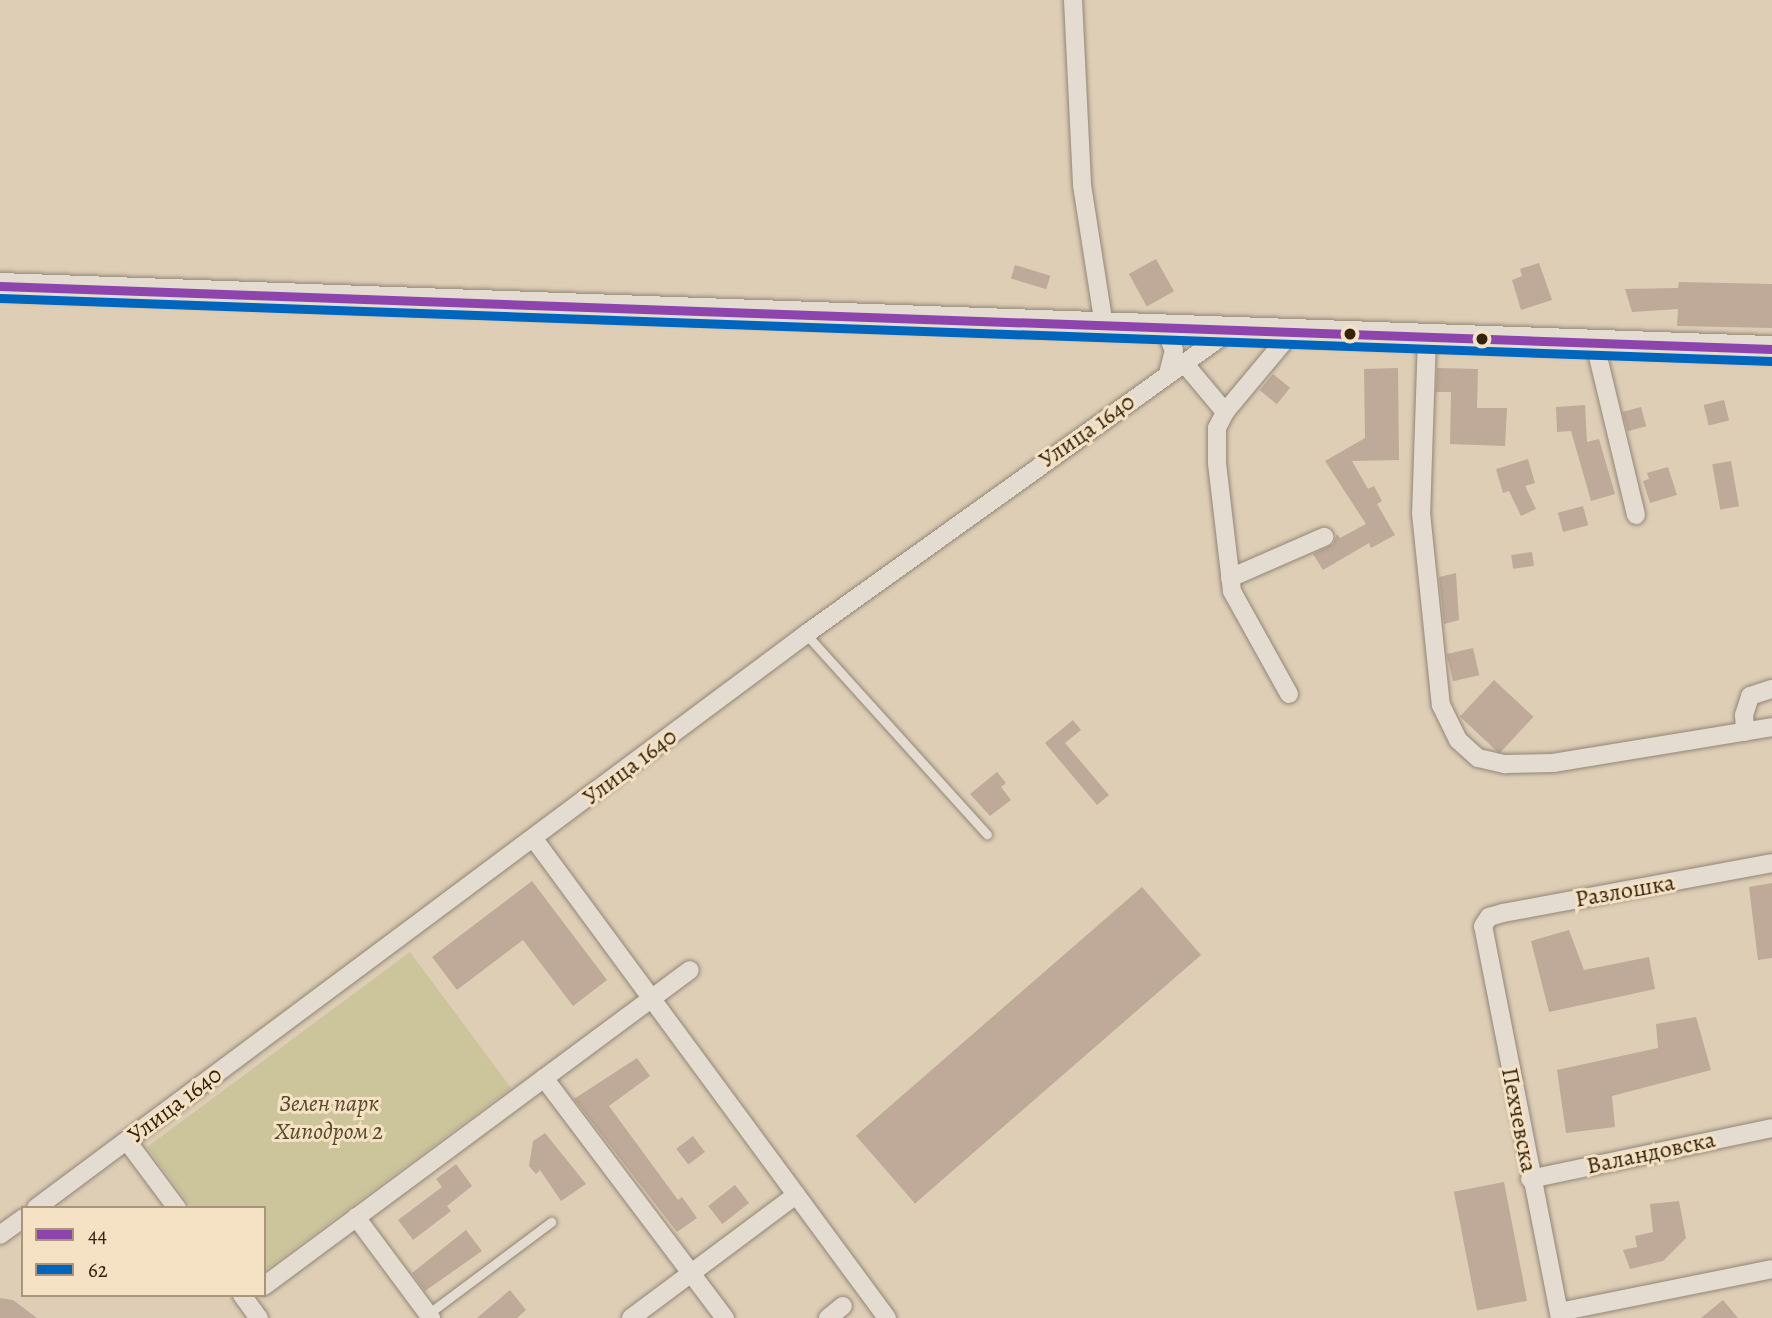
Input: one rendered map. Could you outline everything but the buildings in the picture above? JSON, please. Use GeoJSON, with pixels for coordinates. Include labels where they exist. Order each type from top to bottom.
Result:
{"type":"FeatureCollection","features":[{"type":"Feature","properties":{"kind":"main road"},"geometry":{"type":"LineString","coordinates":[[0,286],[1164,327],[1228,332],[1594,340],[1772,349]]}},
{"type":"Feature","properties":{"kind":"street"},"geometry":{"type":"LineString","coordinates":[[1073,0],[1082,185],[1104,325]]}},
{"type":"Feature","properties":{"kind":"street"},"geometry":{"type":"LineString","coordinates":[[1164,327],[1174,350],[1168,374]]}},
{"type":"Feature","properties":{"kind":"street","name":"Улица 1640"},"geometry":{"type":"LineString","coordinates":[[39,1206],[806,634],[1228,332]]}},
{"type":"Feature","properties":{"kind":"street"},"geometry":{"type":"LineString","coordinates":[[1289,694],[1238,606],[1230,578],[1217,463],[1217,428],[1225,412],[1292,332]]}},
{"type":"Feature","properties":{"kind":"street"},"geometry":{"type":"LineString","coordinates":[[1427,336],[1421,513],[1441,705],[1458,740],[1478,758],[1505,764],[1553,763],[1772,727]]}},
{"type":"Feature","properties":{"kind":"street"},"geometry":{"type":"LineString","coordinates":[[1594,340],[1636,515]]}},
{"type":"Feature","properties":{"kind":"street"},"geometry":{"type":"LineString","coordinates":[[1184,363],[1225,412]]}},
{"type":"Feature","properties":{"kind":"street"},"geometry":{"type":"LineString","coordinates":[[1230,578],[1324,537]]}},
{"type":"Feature","properties":{"kind":"street"},"geometry":{"type":"LineString","coordinates":[[1745,732],[1745,704],[1750,696],[1772,689]]}},
{"type":"Feature","properties":{"kind":"street"},"geometry":{"type":"LineString","coordinates":[[534,839],[887,1318]]}},
{"type":"Feature","properties":{"kind":"street","name":"Разлошка"},"geometry":{"type":"LineString","coordinates":[[1483,926],[1489,917],[1503,913],[1772,863]]}},
{"type":"Feature","properties":{"kind":"street","name":"Пехчевска"},"geometry":{"type":"LineString","coordinates":[[1483,926],[1559,1315],[1772,1269]]}},
{"type":"Feature","properties":{"kind":"street"},"geometry":{"type":"LineString","coordinates":[[266,1284],[690,970]]}},
{"type":"Feature","properties":{"kind":"street"},"geometry":{"type":"LineString","coordinates":[[544,1078],[725,1318]]}},
{"type":"Feature","properties":{"kind":"street","name":"Валандовска"},"geometry":{"type":"LineString","coordinates":[[1531,1179],[1772,1128]]}},
{"type":"Feature","properties":{"kind":"street"},"geometry":{"type":"LineString","coordinates":[[127,1141],[176,1206]]}},
{"type":"Feature","properties":{"kind":"street"},"geometry":{"type":"LineString","coordinates":[[631,1318],[796,1195]]}},
{"type":"Feature","properties":{"kind":"street"},"geometry":{"type":"LineString","coordinates":[[356,1217],[430,1316]]}},
{"type":"Feature","properties":{"kind":"street"},"geometry":{"type":"LineString","coordinates":[[0,1235],[21,1219]]}},
{"type":"Feature","properties":{"kind":"street"},"geometry":{"type":"LineString","coordinates":[[246,1297],[259,1318]]}},
{"type":"Feature","properties":{"kind":"street"},"geometry":{"type":"LineString","coordinates":[[828,1318],[843,1306]]}},
{"type":"Feature","properties":{"kind":"lane"},"geometry":{"type":"LineString","coordinates":[[806,634],[987,834]]}},
{"type":"Feature","properties":{"kind":"lane"},"geometry":{"type":"LineString","coordinates":[[430,1316],[551,1222]]}},
{"type":"Feature","properties":{"kind":"green space","name":"Зелен парк Хиподром 2"},"geometry":{"type":"Polygon","coordinates":[[[410,952],[511,1088],[266,1270],[266,1206],[191,1206],[147,1147],[410,952]]]}},
{"type":"Feature","properties":{"kind":"transit line","name":"44"},"geometry":{"type":"LineString","coordinates":[[0,286],[1772,349]]}},
{"type":"Feature","properties":{"kind":"transit line","name":"62"},"geometry":{"type":"LineString","coordinates":[[0,298],[1772,361]]}}]}
